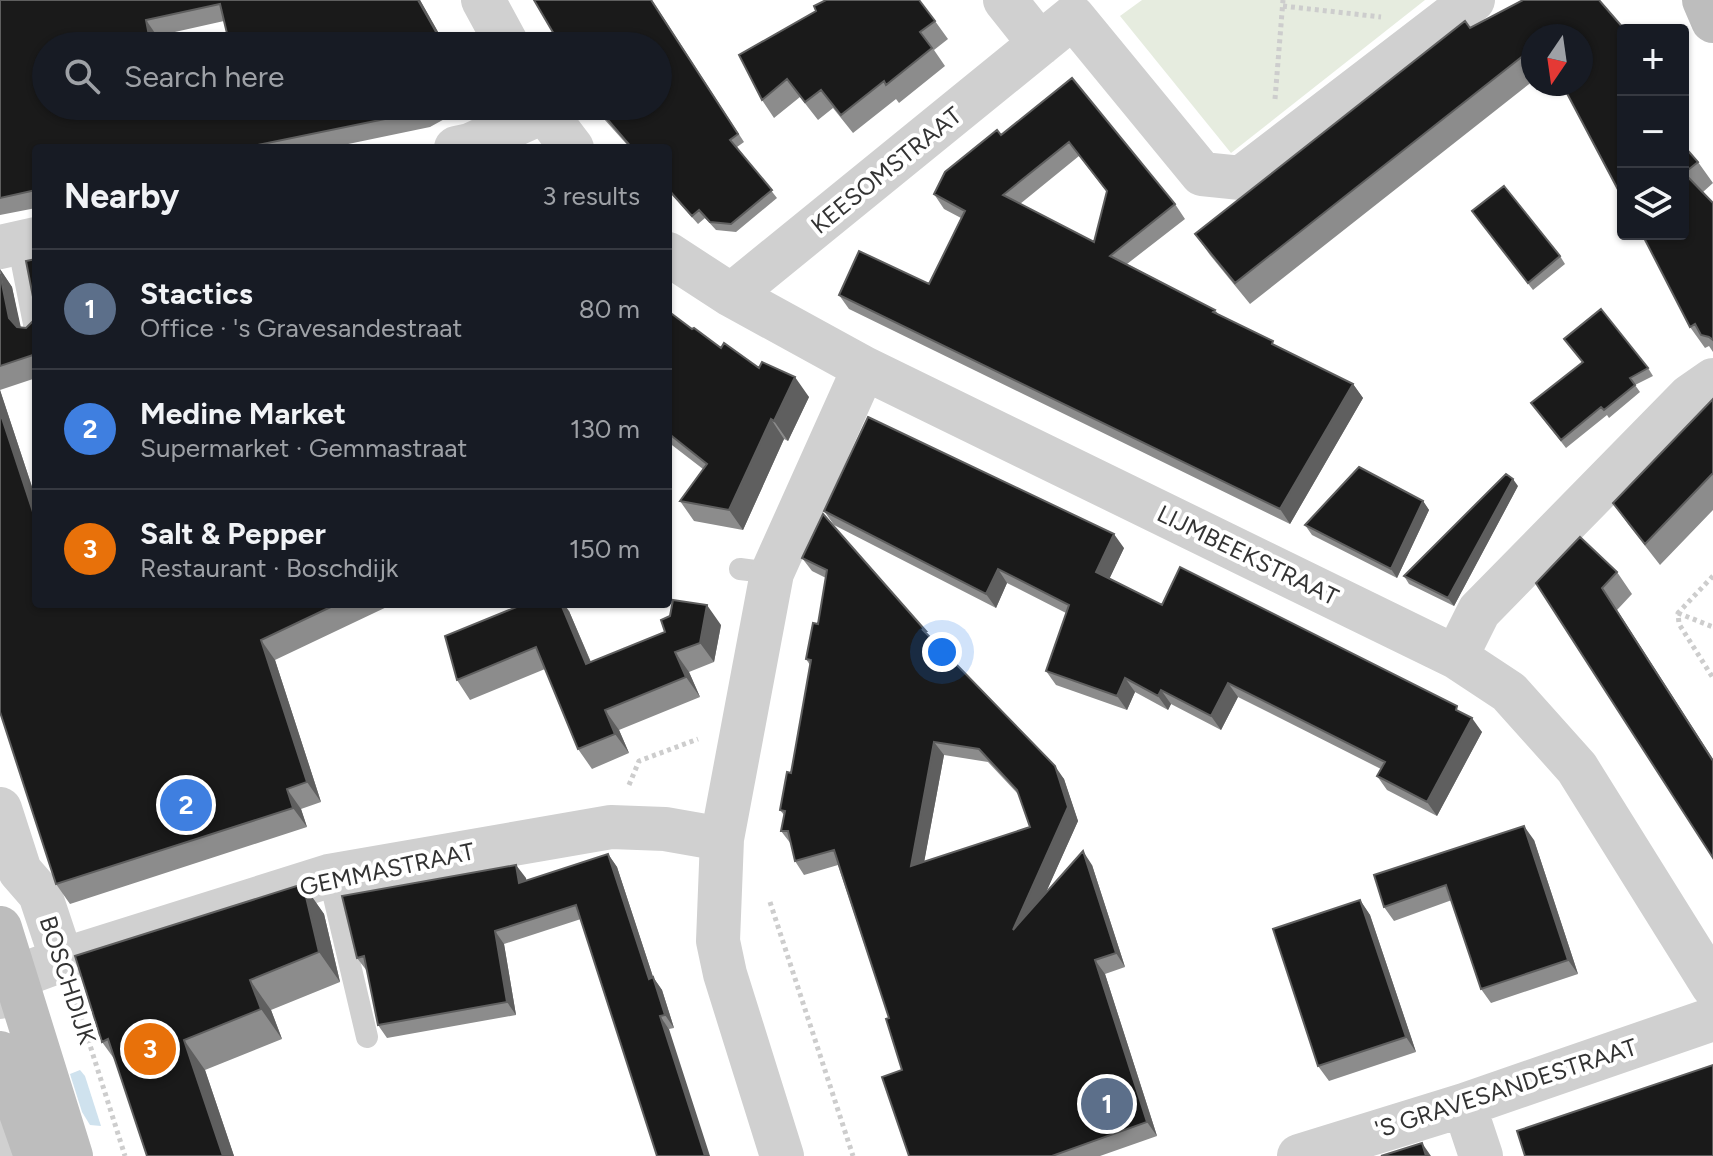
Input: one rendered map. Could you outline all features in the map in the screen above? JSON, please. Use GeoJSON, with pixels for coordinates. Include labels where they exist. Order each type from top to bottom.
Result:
{"type":"FeatureCollection","features":[{"type":"Feature","properties":{"kind":"main road"},"geometry":{"type":"LineString","coordinates":[[1704,0],[1713,21]]}},
{"type":"Feature","properties":{"kind":"main road","name":"BOSCHDIJK"},"geometry":{"type":"LineString","coordinates":[[0,928],[8,987],[71,1156]]}},
{"type":"Feature","properties":{"kind":"main road"},"geometry":{"type":"LineString","coordinates":[[0,1053],[36,1156]]}},
{"type":"Feature","properties":{"kind":"street"},"geometry":{"type":"LineString","coordinates":[[483,0],[500,32]]}},
{"type":"Feature","properties":{"kind":"street"},"geometry":{"type":"LineString","coordinates":[[1005,0],[1040,44]]}},
{"type":"Feature","properties":{"kind":"street"},"geometry":{"type":"LineString","coordinates":[[1270,155],[1458,12]]}},
{"type":"Feature","properties":{"kind":"street","name":"KEESOMSTRAAT"},"geometry":{"type":"LineString","coordinates":[[731,295],[1073,17],[1202,174],[1241,178],[1270,155]]}},
{"type":"Feature","properties":{"kind":"street"},"geometry":{"type":"LineString","coordinates":[[472,144],[519,120]]}},
{"type":"Feature","properties":{"kind":"street"},"geometry":{"type":"LineString","coordinates":[[550,120],[569,144]]}},
{"type":"Feature","properties":{"kind":"street","name":"LIJMBEEKSTRAAT"},"geometry":{"type":"LineString","coordinates":[[672,257],[731,295],[864,368],[1456,657],[1509,692],[1577,768],[1713,986]]}},
{"type":"Feature","properties":{"kind":"street"},"geometry":{"type":"LineString","coordinates":[[782,1156],[725,974],[718,941],[722,839],[744,722],[756,571],[864,368]]}},
{"type":"Feature","properties":{"kind":"street"},"geometry":{"type":"LineString","coordinates":[[1456,657],[1479,611],[1690,396],[1713,380]]}},
{"type":"Feature","properties":{"kind":"street","name":"BOSCHDIJK"},"geometry":{"type":"LineString","coordinates":[[0,809],[20,871],[40,894],[62,960]]}},
{"type":"Feature","properties":{"kind":"street","name":"GEMMASTRAAT"},"geometry":{"type":"LineString","coordinates":[[8,987],[62,960],[329,876],[611,827],[665,829],[722,839]]}},
{"type":"Feature","properties":{"kind":"street","name":"'S GRAVESANDESTRAAT"},"geometry":{"type":"LineString","coordinates":[[1299,1156],[1464,1105],[1713,1019]]}},
{"type":"Feature","properties":{"kind":"street"},"geometry":{"type":"LineString","coordinates":[[1,1156],[13,1096]]}},
{"type":"Feature","properties":{"kind":"street"},"geometry":{"type":"LineString","coordinates":[[1464,1105],[1481,1156]]}},
{"type":"Feature","properties":{"kind":"lane"},"geometry":{"type":"LineString","coordinates":[[18,243],[32,314]]}},
{"type":"Feature","properties":{"kind":"lane"},"geometry":{"type":"LineString","coordinates":[[329,876],[367,1037]]}},
{"type":"Feature","properties":{"kind":"path"},"geometry":{"type":"LineString","coordinates":[[1270,155],[1283,3],[1458,12]]}},
{"type":"Feature","properties":{"kind":"path"},"geometry":{"type":"LineString","coordinates":[[1713,576],[1678,613],[1679,624],[1713,678]]}},
{"type":"Feature","properties":{"kind":"path"},"geometry":{"type":"LineString","coordinates":[[1678,613],[1713,627]]}},
{"type":"Feature","properties":{"kind":"path"},"geometry":{"type":"LineString","coordinates":[[611,827],[639,761],[744,722]]}},
{"type":"Feature","properties":{"kind":"path"},"geometry":{"type":"LineString","coordinates":[[770,902],[853,1156]]}},
{"type":"Feature","properties":{"kind":"path","name":"BOSCHDIJK"},"geometry":{"type":"LineString","coordinates":[[62,960],[125,1156]]}},
{"type":"Feature","properties":{"kind":"path"},"geometry":{"type":"LineString","coordinates":[[84,1058],[94,1056]]}},
{"type":"Feature","properties":{"kind":"shaded area"},"geometry":{"type":"Polygon","coordinates":[[[1142,0],[1425,0],[1231,153],[1120,16],[1142,0]]]}},
{"type":"Feature","properties":{"kind":"water"},"geometry":{"type":"Polygon","coordinates":[[[80,1070],[85,1076],[101,1126],[90,1125],[82,1112],[70,1074],[80,1070]]]}},
{"type":"Feature","properties":{"kind":"building"},"geometry":{"type":"Polygon","coordinates":[[[0,0],[418,0],[436,32],[227,32],[220,4],[146,20],[148,32],[32,32],[32,120],[380,120],[263,144],[32,144],[32,191],[0,198],[0,0]]]}},
{"type":"Feature","properties":{"kind":"building"},"geometry":{"type":"Polygon","coordinates":[[[534,0],[651,0],[672,32],[553,32],[534,0]]]}},
{"type":"Feature","properties":{"kind":"building"},"geometry":{"type":"Polygon","coordinates":[[[826,0],[919,0],[935,21],[920,32],[932,48],[886,85],[884,81],[841,115],[821,90],[805,102],[787,79],[762,100],[739,55],[816,11],[814,6],[826,0]]]}},
{"type":"Feature","properties":{"kind":"building"},"geometry":{"type":"Polygon","coordinates":[[[1523,0],[1599,0],[1620,24],[1617,24],[1617,188],[1568,96],[1593,96],[1593,24],[1521,24],[1521,57],[1235,283],[1195,234],[1465,21],[1470,28],[1523,0]]]}},
{"type":"Feature","properties":{"kind":"building"},"geometry":{"type":"Polygon","coordinates":[[[672,32],[738,134],[730,140],[772,190],[731,224],[710,222],[699,210],[692,216],[672,194],[672,144],[629,144],[608,120],[672,120],[672,32]]]}},
{"type":"Feature","properties":{"kind":"building"},"geometry":{"type":"Polygon","coordinates":[[[1072,78],[1175,204],[1110,256],[1353,384],[1280,509],[839,295],[859,251],[929,284],[965,211],[934,194],[945,172],[997,130],[1001,135],[1072,78]],[[1069,142],[1003,195],[1094,242],[1107,191],[1069,142]]]}},
{"type":"Feature","properties":{"kind":"building"},"geometry":{"type":"Polygon","coordinates":[[[1689,152],[1698,162],[1689,169],[1689,152]]]}},
{"type":"Feature","properties":{"kind":"building"},"geometry":{"type":"Polygon","coordinates":[[[1689,178],[1713,203],[1713,340],[1701,335],[1695,324],[1690,327],[1645,240],[1689,240],[1689,178]]]}},
{"type":"Feature","properties":{"kind":"building"},"geometry":{"type":"Polygon","coordinates":[[[1504,186],[1560,256],[1528,283],[1472,211],[1504,186]]]}},
{"type":"Feature","properties":{"kind":"building"},"geometry":{"type":"Polygon","coordinates":[[[32,260],[32,292],[26,261],[32,260]]]}},
{"type":"Feature","properties":{"kind":"building"},"geometry":{"type":"Polygon","coordinates":[[[0,274],[9,318],[17,327],[26,328],[32,322],[32,355],[0,366],[0,274]]]}},
{"type":"Feature","properties":{"kind":"building"},"geometry":{"type":"Polygon","coordinates":[[[1601,309],[1648,368],[1630,378],[1635,385],[1604,410],[1601,407],[1561,440],[1531,403],[1583,362],[1564,339],[1601,309]]]}},
{"type":"Feature","properties":{"kind":"building"},"geometry":{"type":"Polygon","coordinates":[[[672,314],[721,348],[724,343],[759,368],[762,362],[795,377],[774,421],[771,419],[729,510],[680,501],[707,464],[672,436],[672,314]]]}},
{"type":"Feature","properties":{"kind":"building"},"geometry":{"type":"Polygon","coordinates":[[[1713,399],[1713,473],[1645,544],[1613,503],[1713,399]]]}},
{"type":"Feature","properties":{"kind":"building"},"geometry":{"type":"Polygon","coordinates":[[[0,412],[32,509],[32,608],[329,608],[261,640],[307,782],[287,789],[293,808],[56,884],[0,712],[0,412]]]}},
{"type":"Feature","properties":{"kind":"building"},"geometry":{"type":"Polygon","coordinates":[[[868,417],[1114,534],[1096,572],[1162,605],[1180,567],[1457,706],[1456,710],[1472,718],[1427,802],[1377,776],[1385,762],[1228,683],[1211,716],[1161,690],[1158,696],[1125,678],[1117,696],[1046,671],[1069,605],[998,569],[986,594],[824,511],[868,417]]]}},
{"type":"Feature","properties":{"kind":"building"},"geometry":{"type":"Polygon","coordinates":[[[1359,467],[1423,501],[1391,569],[1305,525],[1359,467]]]}},
{"type":"Feature","properties":{"kind":"building"},"geometry":{"type":"Polygon","coordinates":[[[1506,474],[1513,479],[1448,598],[1404,576],[1506,474]]]}},
{"type":"Feature","properties":{"kind":"building"},"geometry":{"type":"Polygon","coordinates":[[[823,514],[925,630],[922,629],[1055,766],[1068,807],[1013,930],[1083,851],[1116,953],[1095,960],[1147,1122],[1052,1156],[909,1156],[882,1077],[902,1070],[886,1019],[889,1018],[834,850],[795,861],[788,831],[781,831],[785,811],[780,810],[787,772],[791,773],[811,660],[806,659],[813,623],[818,624],[827,570],[802,558],[823,514]],[[934,742],[911,866],[1030,827],[1017,790],[979,749],[934,742]]]}},
{"type":"Feature","properties":{"kind":"building"},"geometry":{"type":"Polygon","coordinates":[[[1580,537],[1617,572],[1602,588],[1713,761],[1713,858],[1536,583],[1580,537]]]}},
{"type":"Feature","properties":{"kind":"building"},"geometry":{"type":"Polygon","coordinates":[[[673,600],[707,605],[700,643],[675,652],[686,677],[605,710],[615,734],[578,749],[536,647],[457,680],[445,636],[514,608],[563,608],[586,664],[665,632],[661,620],[670,616],[673,600]]]}},
{"type":"Feature","properties":{"kind":"building"},"geometry":{"type":"Polygon","coordinates":[[[1524,826],[1568,960],[1481,989],[1446,885],[1384,907],[1374,875],[1524,826]]]}},
{"type":"Feature","properties":{"kind":"building"},"geometry":{"type":"Polygon","coordinates":[[[608,854],[649,979],[653,977],[665,1015],[660,1016],[705,1156],[657,1156],[576,905],[495,931],[507,1002],[378,1025],[364,956],[357,958],[342,896],[516,865],[519,883],[608,854]]]}},
{"type":"Feature","properties":{"kind":"building"},"geometry":{"type":"Polygon","coordinates":[[[303,884],[319,952],[250,980],[261,1009],[184,1040],[223,1156],[147,1156],[108,1039],[102,1042],[75,956],[303,884]]]}},
{"type":"Feature","properties":{"kind":"building"},"geometry":{"type":"Polygon","coordinates":[[[1360,900],[1406,1037],[1318,1066],[1273,929],[1360,900]]]}},
{"type":"Feature","properties":{"kind":"building"},"geometry":{"type":"Polygon","coordinates":[[[1713,1065],[1713,1156],[1525,1156],[1517,1131],[1713,1065]]]}},
{"type":"Feature","properties":{"kind":"building"},"geometry":{"type":"Polygon","coordinates":[[[1422,1143],[1426,1156],[1381,1156],[1422,1143]]]}},
{"type":"Feature","properties":{"kind":"place","name":"Medine Market"},"geometry":{"type":"Point","coordinates":[186,805]}},
{"type":"Feature","properties":{"kind":"place","name":"Salt & Pepper"},"geometry":{"type":"Point","coordinates":[150,1049]}},
{"type":"Feature","properties":{"kind":"place","name":"Stactics"},"geometry":{"type":"Point","coordinates":[1107,1104]}}]}
